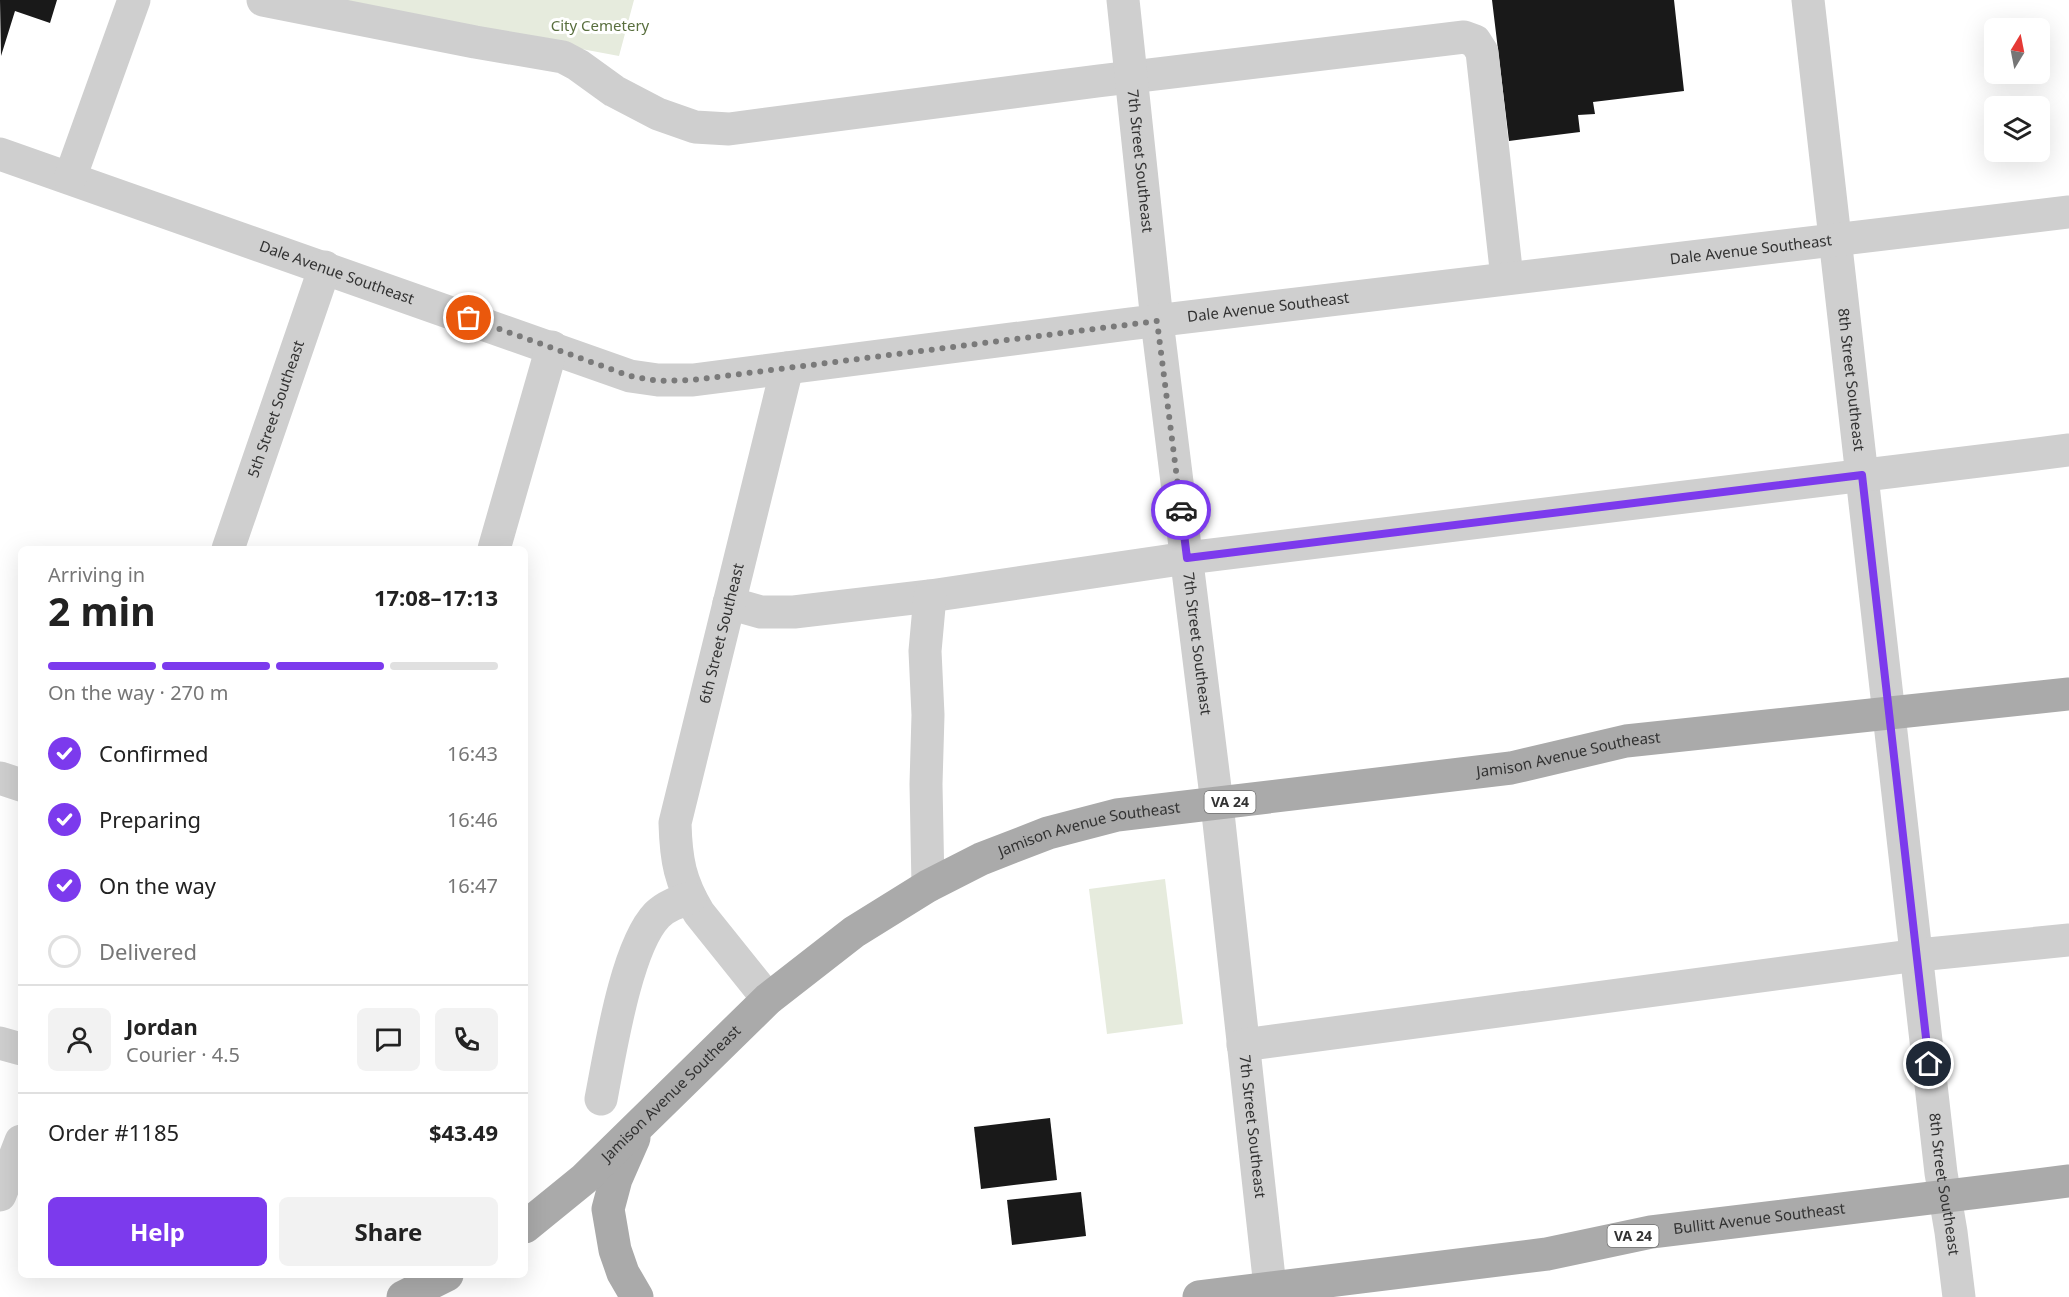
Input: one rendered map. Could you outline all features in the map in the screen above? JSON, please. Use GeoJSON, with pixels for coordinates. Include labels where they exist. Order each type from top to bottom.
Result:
{"type":"FeatureCollection","features":[{"type":"Feature","properties":{"kind":"main road","name":"Jamison Avenue Southeast"},"geometry":{"type":"LineString","coordinates":[[528,1225],[584,1179],[768,999],[854,932],[928,886],[981,859],[1048,833],[1117,815],[1510,768],[1626,741],[2069,694]]}},
{"type":"Feature","properties":{"kind":"main road"},"geometry":{"type":"LineString","coordinates":[[637,1297],[622,1273],[615,1250],[608,1209],[616,1179],[641,1122]]}},
{"type":"Feature","properties":{"kind":"main road","name":"Bullitt Avenue Southeast"},"geometry":{"type":"LineString","coordinates":[[1198,1297],[1547,1254],[1652,1232],[2069,1181]]}},
{"type":"Feature","properties":{"kind":"main road"},"geometry":{"type":"LineString","coordinates":[[410,1296],[442,1278]]}},
{"type":"Feature","properties":{"kind":"street"},"geometry":{"type":"LineString","coordinates":[[70,178],[134,0]]}},
{"type":"Feature","properties":{"kind":"street"},"geometry":{"type":"LineString","coordinates":[[263,0],[563,57],[614,91],[658,114],[695,127],[729,129],[1464,37],[1474,41],[1482,52],[1507,278]]}},
{"type":"Feature","properties":{"kind":"street","name":"7th Street Southeast"},"geometry":{"type":"LineString","coordinates":[[1123,0],[1157,321],[1217,804],[1270,1287]]}},
{"type":"Feature","properties":{"kind":"street","name":"8th Street Southeast"},"geometry":{"type":"LineString","coordinates":[[1809,0],[1944,1196],[1959,1297]]}},
{"type":"Feature","properties":{"kind":"street","name":"Dale Avenue Southeast"},"geometry":{"type":"LineString","coordinates":[[0,154],[630,376],[658,381],[693,380],[1507,278],[2069,212]]}},
{"type":"Feature","properties":{"kind":"street","name":"5th Street Southeast"},"geometry":{"type":"LineString","coordinates":[[229,546],[325,267]]}},
{"type":"Feature","properties":{"kind":"street"},"geometry":{"type":"LineString","coordinates":[[496,546],[552,347]]}},
{"type":"Feature","properties":{"kind":"street","name":"6th Street Southeast"},"geometry":{"type":"LineString","coordinates":[[768,999],[699,913],[690,898],[676,855],[675,823],[787,368]]}},
{"type":"Feature","properties":{"kind":"street"},"geometry":{"type":"LineString","coordinates":[[729,603],[761,612],[794,612],[930,596],[1187,558],[2069,450]]}},
{"type":"Feature","properties":{"kind":"street"},"geometry":{"type":"LineString","coordinates":[[928,886],[926,784],[928,715],[925,651],[930,596]]}},
{"type":"Feature","properties":{"kind":"street"},"geometry":{"type":"LineString","coordinates":[[0,778],[18,784]]}},
{"type":"Feature","properties":{"kind":"street"},"geometry":{"type":"LineString","coordinates":[[601,1099],[627,980],[644,931],[658,914],[673,904],[690,898]]}},
{"type":"Feature","properties":{"kind":"street"},"geometry":{"type":"LineString","coordinates":[[1243,1045],[1918,955],[2069,940]]}},
{"type":"Feature","properties":{"kind":"street"},"geometry":{"type":"LineString","coordinates":[[0,1042],[18,1049]]}},
{"type":"Feature","properties":{"kind":"street"},"geometry":{"type":"LineString","coordinates":[[0,1195],[18,1149]]}},
{"type":"Feature","properties":{"kind":"green space","name":"City Cemetery"},"geometry":{"type":"Polygon","coordinates":[[[318,0],[634,0],[619,56],[318,0]]]}},
{"type":"Feature","properties":{"kind":"green space"},"geometry":{"type":"Polygon","coordinates":[[[1165,879],[1183,1024],[1107,1034],[1089,889],[1165,879]]]}},
{"type":"Feature","properties":{"kind":"building"},"geometry":{"type":"Polygon","coordinates":[[[0,0],[57,0],[50,23],[15,11],[1,56],[0,0]]]}},
{"type":"Feature","properties":{"kind":"building"},"geometry":{"type":"Polygon","coordinates":[[[1492,0],[1674,0],[1684,91],[1593,102],[1595,114],[1578,115],[1580,132],[1509,141],[1492,0]]]}},
{"type":"Feature","properties":{"kind":"building"},"geometry":{"type":"Polygon","coordinates":[[[1050,1118],[1057,1180],[981,1189],[974,1127],[1050,1118]]]}},
{"type":"Feature","properties":{"kind":"building"},"geometry":{"type":"Polygon","coordinates":[[[1081,1192],[1086,1236],[1012,1245],[1007,1200],[1081,1192]]]}},
{"type":"Feature","properties":{"kind":"way so far"},"geometry":{"type":"LineString","coordinates":[[469,318],[630,376],[658,381],[693,380],[1157,321],[1181,510]]}},
{"type":"Feature","properties":{"kind":"route"},"geometry":{"type":"LineString","coordinates":[[1181,510],[1187,558],[1862,475],[1929,1064]]}}]}
